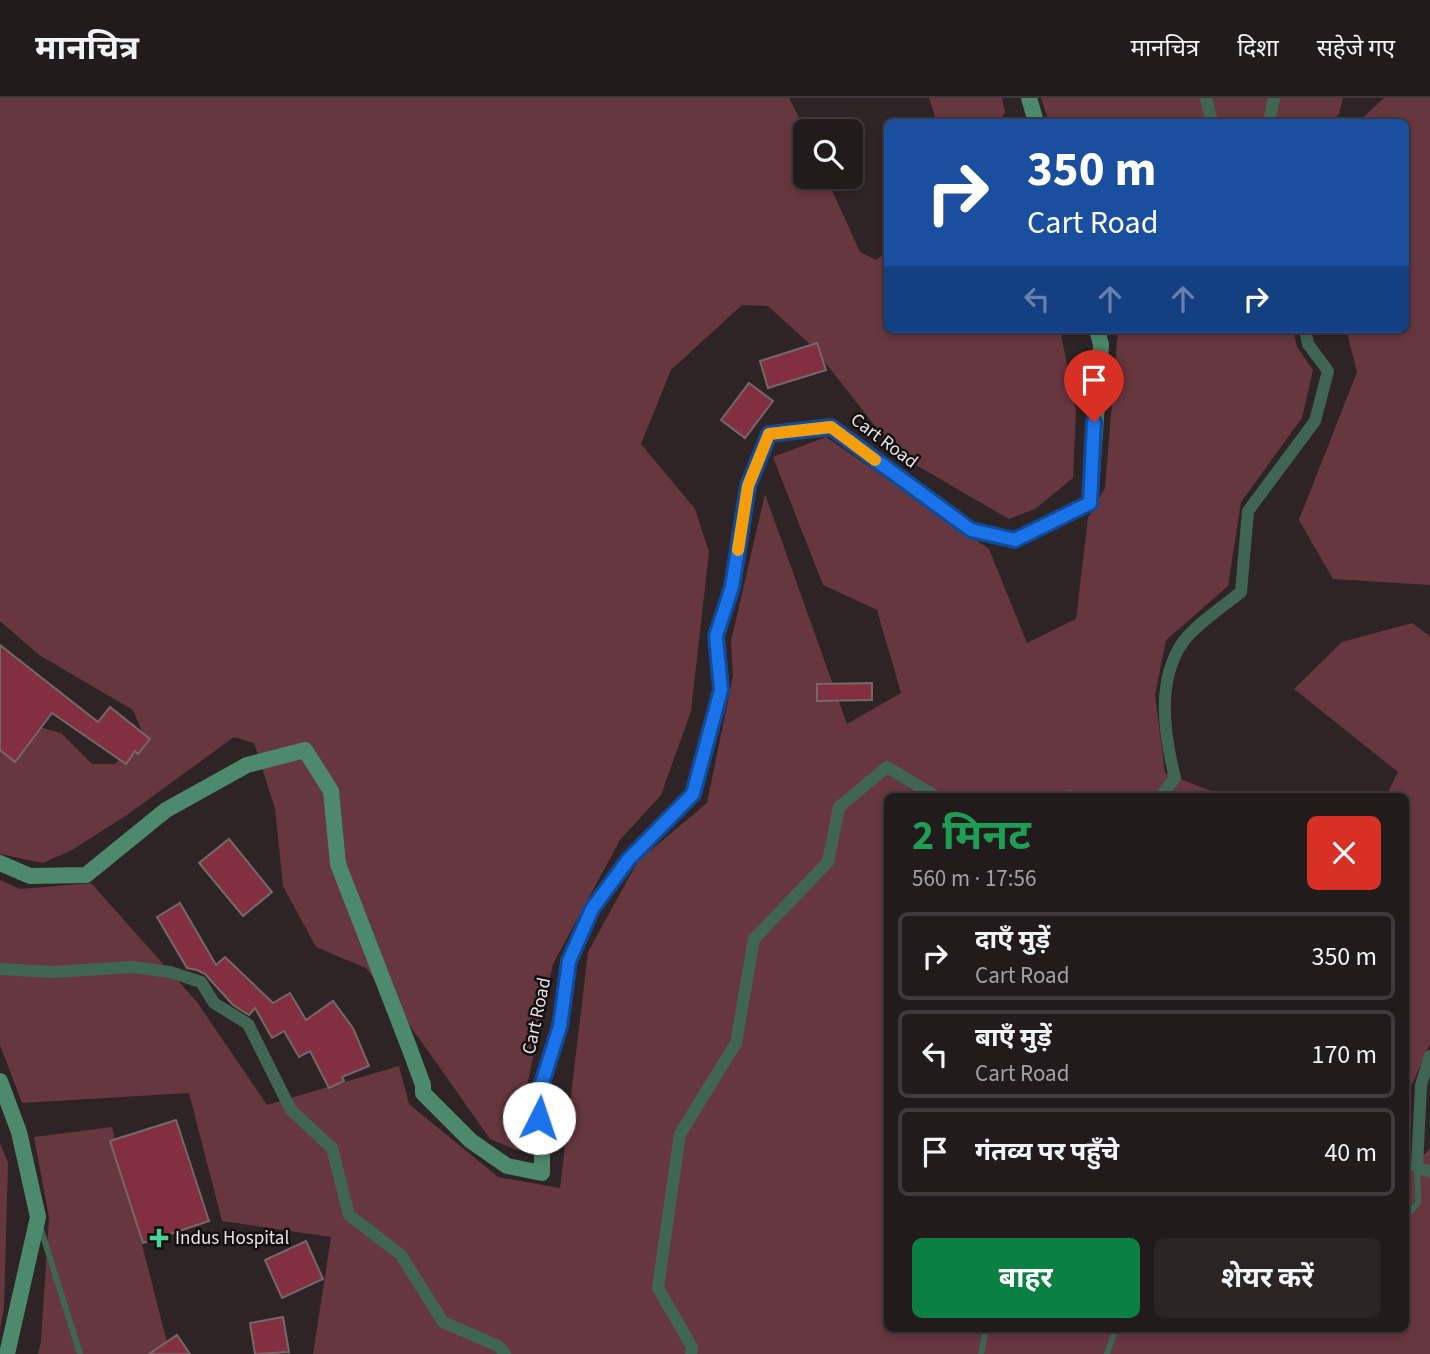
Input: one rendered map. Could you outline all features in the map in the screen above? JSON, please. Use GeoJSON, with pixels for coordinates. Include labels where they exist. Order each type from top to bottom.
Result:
{"type":"FeatureCollection","features":[{"type":"Feature","properties":{"kind":"main road"},"geometry":{"type":"LineString","coordinates":[[1029,98],[1036,119]]}},
{"type":"Feature","properties":{"kind":"main road","name":"Cart Road"},"geometry":{"type":"LineString","coordinates":[[0,863],[30,876],[86,875],[166,810],[247,765],[305,750],[331,791],[338,864],[409,1047],[423,1085],[423,1093],[471,1141],[506,1166],[542,1173],[542,1135],[536,1102],[560,1026],[569,961],[592,909],[628,860],[693,794],[721,690],[716,636],[732,587],[748,486],[769,434],[831,427],[971,530],[1015,540],[1090,503],[1101,345],[1098,333]]}},
{"type":"Feature","properties":{"kind":"main road"},"geometry":{"type":"LineString","coordinates":[[0,1081],[19,1132],[38,1217],[6,1354]]}},
{"type":"Feature","properties":{"kind":"street"},"geometry":{"type":"LineString","coordinates":[[1206,98],[1211,119]]}},
{"type":"Feature","properties":{"kind":"street"},"geometry":{"type":"LineString","coordinates":[[1270,119],[1274,98]]}},
{"type":"Feature","properties":{"kind":"street"},"geometry":{"type":"LineString","coordinates":[[1163,793],[1175,778],[1166,738],[1167,673],[1184,640],[1241,592],[1248,511],[1315,421],[1328,371],[1308,344],[1306,333]]}},
{"type":"Feature","properties":{"kind":"street"},"geometry":{"type":"LineString","coordinates":[[691,1354],[692,1347],[658,1288],[680,1134],[736,1043],[754,939],[828,862],[839,807],[887,767],[930,793]]}},
{"type":"Feature","properties":{"kind":"street"},"geometry":{"type":"LineString","coordinates":[[0,969],[53,972],[132,967],[170,972],[201,982],[214,1003],[248,1024],[291,1110],[332,1147],[349,1215],[401,1255],[443,1322],[498,1346],[505,1354]]}},
{"type":"Feature","properties":{"kind":"street"},"geometry":{"type":"LineString","coordinates":[[1430,1056],[1421,1085],[1411,1165],[1430,1172]]}},
{"type":"Feature","properties":{"kind":"lane"},"geometry":{"type":"LineString","coordinates":[[1409,1213],[1418,1203],[1411,1165]]}},
{"type":"Feature","properties":{"kind":"lane"},"geometry":{"type":"LineString","coordinates":[[38,1217],[80,1354]]}},
{"type":"Feature","properties":{"kind":"lane"},"geometry":{"type":"LineString","coordinates":[[981,1354],[985,1332]]}},
{"type":"Feature","properties":{"kind":"lane"},"geometry":{"type":"LineString","coordinates":[[1107,1354],[1115,1332]]}},
{"type":"Feature","properties":{"kind":"shaded area"},"geometry":{"type":"Polygon","coordinates":[[[0,98],[789,98],[800,119],[793,119],[793,189],[831,189],[860,252],[876,260],[884,254],[884,333],[1061,333],[1076,410],[1073,478],[1035,509],[1009,519],[897,454],[813,347],[768,306],[742,305],[671,370],[641,444],[695,509],[709,552],[691,711],[661,795],[620,840],[553,964],[524,1100],[528,1141],[519,1151],[490,1139],[366,968],[316,947],[283,886],[275,808],[254,743],[234,737],[127,815],[72,850],[43,863],[0,854],[0,745],[42,728],[61,733],[92,764],[115,764],[144,736],[133,710],[39,655],[0,621],[0,98]]]}},
{"type":"Feature","properties":{"kind":"shaded area"},"geometry":{"type":"Polygon","coordinates":[[[929,98],[1002,98],[1005,112],[1002,119],[936,119],[929,98]]]}},
{"type":"Feature","properties":{"kind":"shaded area"},"geometry":{"type":"Polygon","coordinates":[[[1041,98],[1343,98],[1339,114],[1333,119],[1048,119],[1041,98]]]}},
{"type":"Feature","properties":{"kind":"shaded area"},"geometry":{"type":"Polygon","coordinates":[[[1384,98],[1430,98],[1430,585],[1333,579],[1299,520],[1357,372],[1347,333],[1409,333],[1409,119],[1361,119],[1384,98]]]}},
{"type":"Feature","properties":{"kind":"shaded area"},"geometry":{"type":"Polygon","coordinates":[[[1118,333],[1294,333],[1297,347],[1313,370],[1302,418],[1241,502],[1228,586],[1166,640],[1155,695],[1165,773],[1216,793],[884,793],[884,1332],[1409,1332],[1409,1169],[1430,1149],[1430,1354],[313,1354],[331,1237],[222,1221],[189,1093],[22,1103],[0,1045],[0,880],[20,889],[91,883],[197,1002],[267,1105],[399,1066],[409,1104],[498,1177],[560,1188],[588,952],[638,861],[707,803],[733,676],[731,641],[765,494],[847,724],[901,693],[877,610],[823,585],[773,457],[826,437],[989,549],[1027,643],[1076,619],[1088,518],[1105,488],[1118,333]]]}},
{"type":"Feature","properties":{"kind":"shaded area"},"geometry":{"type":"Polygon","coordinates":[[[1412,623],[1430,636],[1430,1044],[1409,1091],[1409,793],[1388,793],[1398,772],[1294,689],[1342,642],[1412,623]]]}},
{"type":"Feature","properties":{"kind":"shaded area"},"geometry":{"type":"Polygon","coordinates":[[[112,1127],[170,1354],[38,1354],[49,1217],[34,1137],[112,1127]]]}},
{"type":"Feature","properties":{"kind":"shaded area"},"geometry":{"type":"Polygon","coordinates":[[[0,1143],[8,1163],[4,1307],[0,1329],[0,1143]]]}},
{"type":"Feature","properties":{"kind":"building"},"geometry":{"type":"Polygon","coordinates":[[[817,343],[826,370],[768,388],[760,361],[817,343]]]}},
{"type":"Feature","properties":{"kind":"building"},"geometry":{"type":"Polygon","coordinates":[[[749,383],[773,401],[745,438],[721,420],[749,383]]]}},
{"type":"Feature","properties":{"kind":"building"},"geometry":{"type":"Polygon","coordinates":[[[0,645],[98,722],[110,707],[150,739],[138,754],[135,751],[126,764],[52,713],[15,762],[0,750],[0,645]]]}},
{"type":"Feature","properties":{"kind":"building"},"geometry":{"type":"Polygon","coordinates":[[[872,683],[872,700],[817,701],[817,684],[872,683]]]}},
{"type":"Feature","properties":{"kind":"building"},"geometry":{"type":"Polygon","coordinates":[[[229,839],[272,892],[243,916],[199,863],[229,839]]]}},
{"type":"Feature","properties":{"kind":"building"},"geometry":{"type":"Polygon","coordinates":[[[180,903],[216,965],[225,957],[273,1003],[290,993],[306,1020],[333,1001],[353,1028],[369,1066],[342,1077],[344,1081],[329,1088],[310,1051],[299,1057],[284,1031],[272,1038],[255,1008],[249,1015],[233,1005],[205,974],[187,968],[157,917],[180,903]]]}},
{"type":"Feature","properties":{"kind":"building"},"geometry":{"type":"Polygon","coordinates":[[[176,1120],[209,1221],[143,1243],[110,1141],[176,1120]]]}},
{"type":"Feature","properties":{"kind":"building"},"geometry":{"type":"Polygon","coordinates":[[[306,1241],[323,1279],[282,1298],[265,1260],[306,1241]]]}},
{"type":"Feature","properties":{"kind":"building"},"geometry":{"type":"Polygon","coordinates":[[[283,1317],[289,1352],[255,1354],[250,1323],[283,1317]]]}},
{"type":"Feature","properties":{"kind":"building"},"geometry":{"type":"Polygon","coordinates":[[[177,1335],[190,1354],[149,1354],[177,1335]]]}},
{"type":"Feature","properties":{"kind":"slow traffic"},"geometry":{"type":"LineString","coordinates":[[738,550],[748,486],[769,434],[831,427],[875,460]]}},
{"type":"Feature","properties":{"kind":"place","name":"Indus Hospital"},"geometry":{"type":"Point","coordinates":[159,1238]}},
{"type":"Feature","properties":{"kind":"route"},"geometry":{"type":"LineString","coordinates":[[539,1118],[536,1102],[560,1026],[569,961],[592,909],[628,860],[693,794],[721,690],[716,636],[732,587],[748,486],[769,434],[831,427],[971,530],[1015,540],[1090,503],[1094,422]]}}]}
